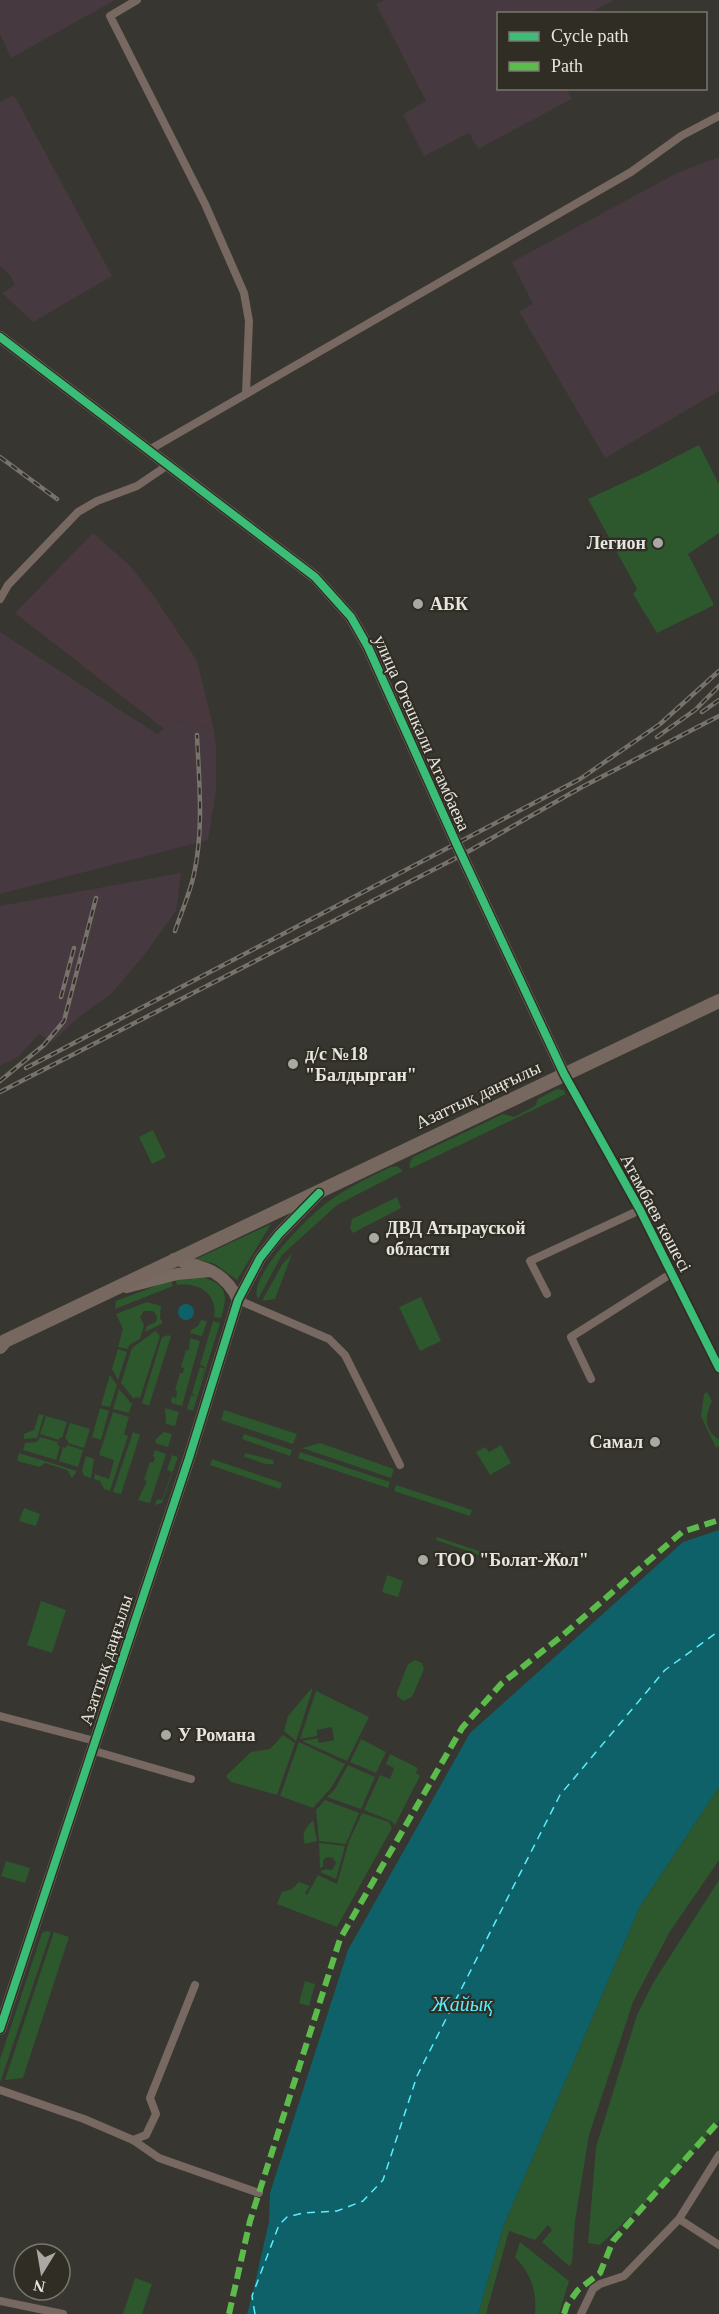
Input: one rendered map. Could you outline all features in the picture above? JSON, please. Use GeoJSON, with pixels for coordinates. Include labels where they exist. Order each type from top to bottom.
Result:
{"type":"FeatureCollection","features":[{"type":"Feature","properties":{"kind":"main road","name":"Азаттық даңғылы"},"geometry":{"type":"LineString","coordinates":[[2,1344],[174,1259],[319,1193],[399,1152],[719,1001]]}},
{"type":"Feature","properties":{"kind":"street"},"geometry":{"type":"LineString","coordinates":[[137,0],[110,16],[205,204],[244,293],[249,321],[246,394]]}},
{"type":"Feature","properties":{"kind":"street"},"geometry":{"type":"LineString","coordinates":[[149,450],[631,172],[681,136],[719,116]]}},
{"type":"Feature","properties":{"kind":"street","name":"улица Отешкали Атамбаева"},"geometry":{"type":"LineString","coordinates":[[0,337],[315,577],[351,617],[371,654],[564,1074]]}},
{"type":"Feature","properties":{"kind":"street"},"geometry":{"type":"LineString","coordinates":[[0,599],[8,585],[78,512],[98,501],[137,486],[168,465]]}},
{"type":"Feature","properties":{"kind":"street","name":"Атамбаев көшесі"},"geometry":{"type":"LineString","coordinates":[[564,1074],[640,1210],[719,1368]]}},
{"type":"Feature","properties":{"kind":"street","name":"Азаттық даңғылы"},"geometry":{"type":"LineString","coordinates":[[0,2029],[189,1458],[238,1300],[260,1258],[279,1234],[319,1193]]}},
{"type":"Feature","properties":{"kind":"street"},"geometry":{"type":"LineString","coordinates":[[547,1294],[530,1261],[640,1210]]}},
{"type":"Feature","properties":{"kind":"street"},"geometry":{"type":"LineString","coordinates":[[174,1259],[210,1271],[231,1285],[238,1300],[329,1339],[345,1355],[400,1465]]}},
{"type":"Feature","properties":{"kind":"street"},"geometry":{"type":"LineString","coordinates":[[104,1293],[177,1274],[210,1271]]}},
{"type":"Feature","properties":{"kind":"street"},"geometry":{"type":"LineString","coordinates":[[591,1379],[570,1336],[672,1273]]}},
{"type":"Feature","properties":{"kind":"street"},"geometry":{"type":"LineString","coordinates":[[0,1716],[191,1779]]}},
{"type":"Feature","properties":{"kind":"street"},"geometry":{"type":"LineString","coordinates":[[133,2140],[147,2135],[156,2114],[150,2097],[195,1985]]}},
{"type":"Feature","properties":{"kind":"street"},"geometry":{"type":"LineString","coordinates":[[0,2090],[84,2119],[133,2140],[159,2158],[259,2193]]}},
{"type":"Feature","properties":{"kind":"street"},"geometry":{"type":"LineString","coordinates":[[581,2314],[592,2289],[624,2276],[679,2219],[719,2155]]}},
{"type":"Feature","properties":{"kind":"street"},"geometry":{"type":"LineString","coordinates":[[679,2219],[719,2245]]}},
{"type":"Feature","properties":{"kind":"street"},"geometry":{"type":"LineString","coordinates":[[0,2301],[63,2314]]}},
{"type":"Feature","properties":{"kind":"shaded area"},"geometry":{"type":"Polygon","coordinates":[[[0,0],[115,0],[11,58],[0,34],[0,0]]]}},
{"type":"Feature","properties":{"kind":"shaded area"},"geometry":{"type":"Polygon","coordinates":[[[384,0],[614,0],[592,12],[497,12],[497,90],[568,90],[572,99],[478,149],[469,133],[424,156],[403,114],[426,101],[376,4],[384,0]]]}},
{"type":"Feature","properties":{"kind":"shaded area"},"geometry":{"type":"Polygon","coordinates":[[[14,95],[112,276],[33,322],[2,293],[15,285],[10,275],[0,266],[0,102],[14,95]]]}},
{"type":"Feature","properties":{"kind":"shaded area"},"geometry":{"type":"Polygon","coordinates":[[[719,157],[719,391],[605,458],[519,311],[533,304],[512,262],[677,173],[719,157]]]}},
{"type":"Feature","properties":{"kind":"shaded area"},"geometry":{"type":"Polygon","coordinates":[[[93,533],[131,567],[153,595],[197,661],[214,730],[177,720],[164,729],[15,613],[93,533]]]}},
{"type":"Feature","properties":{"kind":"shaded area"},"geometry":{"type":"Polygon","coordinates":[[[0,632],[157,734],[177,720],[214,730],[216,791],[208,840],[0,894],[0,632]]]}},
{"type":"Feature","properties":{"kind":"shaded area"},"geometry":{"type":"Polygon","coordinates":[[[181,873],[176,911],[145,954],[111,994],[79,1017],[52,1042],[39,1034],[19,1056],[0,1066],[0,906],[181,873]]]}},
{"type":"Feature","properties":{"kind":"green space","name":"Легион"},"geometry":{"type":"Polygon","coordinates":[[[699,445],[719,484],[719,533],[688,554],[714,605],[657,633],[633,594],[637,589],[588,499],[699,445]]]}},
{"type":"Feature","properties":{"kind":"green space"},"geometry":{"type":"Polygon","coordinates":[[[557,1089],[563,1090],[566,1094],[410,1169],[409,1164],[413,1157],[503,1114],[514,1117],[535,1106],[538,1099],[557,1089]]]}},
{"type":"Feature","properties":{"kind":"green space"},"geometry":{"type":"Polygon","coordinates":[[[153,1130],[166,1157],[152,1164],[139,1137],[153,1130]]]}},
{"type":"Feature","properties":{"kind":"green space"},"geometry":{"type":"Polygon","coordinates":[[[397,1166],[403,1171],[337,1205],[282,1255],[258,1299],[257,1289],[271,1261],[309,1218],[329,1201],[359,1182],[397,1166]]]}},
{"type":"Feature","properties":{"kind":"green space"},"geometry":{"type":"Polygon","coordinates":[[[397,1197],[401,1208],[353,1233],[350,1228],[352,1219],[397,1197]]]}},
{"type":"Feature","properties":{"kind":"green space"},"geometry":{"type":"Polygon","coordinates":[[[271,1224],[237,1280],[215,1264],[196,1259],[271,1224]]]}},
{"type":"Feature","properties":{"kind":"green space"},"geometry":{"type":"Polygon","coordinates":[[[292,1254],[275,1299],[262,1301],[283,1263],[292,1254]]]}},
{"type":"Feature","properties":{"kind":"green space"},"geometry":{"type":"Polygon","coordinates":[[[202,1277],[217,1284],[224,1292],[225,1303],[221,1318],[214,1317],[213,1301],[205,1291],[192,1285],[177,1285],[175,1278],[202,1277]]]}},
{"type":"Feature","properties":{"kind":"green space"},"geometry":{"type":"Polygon","coordinates":[[[171,1280],[173,1286],[115,1309],[116,1301],[171,1280]]]}},
{"type":"Feature","properties":{"kind":"green space"},"geometry":{"type":"Polygon","coordinates":[[[421,1297],[441,1341],[420,1351],[399,1307],[421,1297]]]}},
{"type":"Feature","properties":{"kind":"green space"},"geometry":{"type":"Polygon","coordinates":[[[147,1302],[161,1306],[160,1318],[163,1323],[145,1332],[147,1326],[156,1322],[157,1316],[153,1311],[144,1311],[140,1317],[144,1325],[140,1339],[129,1345],[128,1349],[118,1347],[123,1329],[116,1314],[147,1302]]]}},
{"type":"Feature","properties":{"kind":"green space"},"geometry":{"type":"Polygon","coordinates":[[[201,1320],[207,1321],[202,1336],[190,1333],[198,1326],[201,1320]]]}},
{"type":"Feature","properties":{"kind":"green space"},"geometry":{"type":"Polygon","coordinates":[[[213,1321],[220,1323],[193,1411],[187,1409],[191,1395],[196,1396],[192,1393],[200,1367],[204,1368],[200,1384],[205,1367],[200,1365],[213,1321]]]}},
{"type":"Feature","properties":{"kind":"green space"},"geometry":{"type":"Polygon","coordinates":[[[155,1331],[160,1336],[140,1398],[135,1397],[134,1399],[121,1383],[132,1348],[155,1331]]]}},
{"type":"Feature","properties":{"kind":"green space"},"geometry":{"type":"Polygon","coordinates":[[[171,1336],[149,1406],[142,1403],[162,1337],[171,1336]]]}},
{"type":"Feature","properties":{"kind":"green space"},"geometry":{"type":"Polygon","coordinates":[[[190,1338],[200,1341],[182,1406],[171,1403],[172,1397],[176,1398],[177,1391],[175,1390],[180,1373],[183,1373],[184,1368],[181,1367],[186,1350],[189,1350],[190,1338]]]}},
{"type":"Feature","properties":{"kind":"green space"},"geometry":{"type":"Polygon","coordinates":[[[118,1349],[127,1352],[118,1380],[112,1369],[118,1349]]]}},
{"type":"Feature","properties":{"kind":"green space"},"geometry":{"type":"Polygon","coordinates":[[[110,1375],[117,1385],[110,1407],[101,1405],[110,1375]]]}},
{"type":"Feature","properties":{"kind":"green space"},"geometry":{"type":"Polygon","coordinates":[[[119,1389],[132,1404],[129,1413],[113,1409],[119,1389]]]}},
{"type":"Feature","properties":{"kind":"green space"},"geometry":{"type":"Polygon","coordinates":[[[707,1392],[712,1401],[707,1423],[710,1432],[719,1440],[719,1446],[716,1448],[701,1416],[704,1394],[707,1392]]]}},
{"type":"Feature","properties":{"kind":"green space"},"geometry":{"type":"Polygon","coordinates":[[[100,1408],[109,1411],[101,1440],[92,1437],[100,1408]]]}},
{"type":"Feature","properties":{"kind":"green space"},"geometry":{"type":"Polygon","coordinates":[[[165,1408],[179,1412],[175,1426],[166,1424],[165,1408]]]}},
{"type":"Feature","properties":{"kind":"green space"},"geometry":{"type":"Polygon","coordinates":[[[224,1410],[297,1434],[293,1444],[221,1420],[224,1410]]]}},
{"type":"Feature","properties":{"kind":"green space"},"geometry":{"type":"Polygon","coordinates":[[[113,1412],[129,1417],[124,1434],[128,1436],[110,1491],[104,1489],[100,1481],[94,1479],[95,1474],[109,1479],[114,1460],[99,1455],[113,1412]]]}},
{"type":"Feature","properties":{"kind":"green space"},"geometry":{"type":"Polygon","coordinates":[[[39,1414],[44,1415],[37,1438],[24,1439],[24,1434],[34,1430],[39,1414]]]}},
{"type":"Feature","properties":{"kind":"green space"},"geometry":{"type":"Polygon","coordinates":[[[46,1416],[67,1422],[62,1438],[60,1437],[59,1440],[40,1434],[46,1416]]]}},
{"type":"Feature","properties":{"kind":"green space"},"geometry":{"type":"Polygon","coordinates":[[[70,1423],[90,1429],[84,1448],[68,1443],[65,1439],[70,1423]]]}},
{"type":"Feature","properties":{"kind":"green space"},"geometry":{"type":"Polygon","coordinates":[[[133,1432],[140,1435],[121,1494],[113,1492],[133,1432]]]}},
{"type":"Feature","properties":{"kind":"green space"},"geometry":{"type":"Polygon","coordinates":[[[164,1432],[172,1434],[168,1447],[155,1443],[164,1432]]]}},
{"type":"Feature","properties":{"kind":"green space"},"geometry":{"type":"Polygon","coordinates":[[[244,1434],[292,1450],[290,1456],[242,1439],[244,1434]]]}},
{"type":"Feature","properties":{"kind":"green space"},"geometry":{"type":"Polygon","coordinates":[[[40,1437],[58,1442],[57,1445],[60,1446],[56,1460],[23,1450],[25,1443],[37,1442],[40,1437]]]}},
{"type":"Feature","properties":{"kind":"green space"},"geometry":{"type":"Polygon","coordinates":[[[320,1443],[394,1469],[391,1478],[302,1448],[320,1443]]]}},
{"type":"Feature","properties":{"kind":"green space"},"geometry":{"type":"Polygon","coordinates":[[[67,1445],[83,1450],[78,1467],[59,1461],[63,1447],[66,1448],[67,1445]]]}},
{"type":"Feature","properties":{"kind":"green space"},"geometry":{"type":"Polygon","coordinates":[[[501,1445],[511,1463],[490,1475],[476,1452],[485,1447],[489,1452],[501,1445]]]}},
{"type":"Feature","properties":{"kind":"green space"},"geometry":{"type":"Polygon","coordinates":[[[155,1450],[166,1454],[150,1503],[138,1500],[147,1481],[144,1480],[150,1462],[153,1463],[155,1458],[153,1456],[155,1450]]]}},
{"type":"Feature","properties":{"kind":"green space"},"geometry":{"type":"Polygon","coordinates":[[[300,1452],[390,1482],[388,1488],[298,1458],[300,1452]]]}},
{"type":"Feature","properties":{"kind":"green space"},"geometry":{"type":"Polygon","coordinates":[[[19,1453],[77,1471],[72,1478],[67,1470],[45,1463],[40,1467],[17,1461],[19,1453]]]}},
{"type":"Feature","properties":{"kind":"green space"},"geometry":{"type":"Polygon","coordinates":[[[245,1453],[273,1460],[274,1464],[244,1457],[245,1453]]]}},
{"type":"Feature","properties":{"kind":"green space"},"geometry":{"type":"Polygon","coordinates":[[[172,1455],[178,1457],[162,1503],[155,1505],[157,1499],[162,1500],[172,1472],[167,1470],[172,1455]]]}},
{"type":"Feature","properties":{"kind":"green space"},"geometry":{"type":"Polygon","coordinates":[[[86,1456],[94,1459],[91,1478],[84,1476],[82,1470],[86,1456]]]}},
{"type":"Feature","properties":{"kind":"green space"},"geometry":{"type":"Polygon","coordinates":[[[212,1459],[282,1483],[280,1489],[210,1465],[212,1459]]]}},
{"type":"Feature","properties":{"kind":"green space"},"geometry":{"type":"Polygon","coordinates":[[[396,1485],[472,1510],[470,1516],[394,1491],[396,1485]]]}},
{"type":"Feature","properties":{"kind":"green space"},"geometry":{"type":"Polygon","coordinates":[[[24,1508],[40,1514],[36,1526],[19,1521],[24,1508]]]}},
{"type":"Feature","properties":{"kind":"green space"},"geometry":{"type":"Polygon","coordinates":[[[437,1537],[509,1561],[508,1565],[436,1540],[437,1537]]]}},
{"type":"Feature","properties":{"kind":"green space"},"geometry":{"type":"Polygon","coordinates":[[[387,1575],[403,1581],[398,1597],[382,1592],[387,1575]]]}},
{"type":"Feature","properties":{"kind":"green space"},"geometry":{"type":"Polygon","coordinates":[[[41,1601],[66,1610],[52,1653],[27,1645],[41,1601]]]}},
{"type":"Feature","properties":{"kind":"green space"},"geometry":{"type":"Polygon","coordinates":[[[415,1660],[422,1663],[424,1669],[412,1697],[403,1701],[397,1696],[397,1692],[408,1664],[415,1660]]]}},
{"type":"Feature","properties":{"kind":"green space"},"geometry":{"type":"Polygon","coordinates":[[[312,1688],[296,1741],[284,1731],[288,1716],[312,1688]]]}},
{"type":"Feature","properties":{"kind":"green space"},"geometry":{"type":"Polygon","coordinates":[[[316,1691],[369,1717],[347,1761],[302,1741],[318,1738],[319,1743],[334,1740],[332,1727],[317,1730],[317,1736],[300,1739],[316,1691]]]}},
{"type":"Feature","properties":{"kind":"green space"},"geometry":{"type":"Polygon","coordinates":[[[283,1735],[295,1743],[277,1795],[231,1782],[227,1778],[227,1775],[251,1752],[270,1749],[283,1735]]]}},
{"type":"Feature","properties":{"kind":"green space"},"geometry":{"type":"Polygon","coordinates":[[[361,1739],[386,1752],[376,1773],[350,1762],[361,1739]]]}},
{"type":"Feature","properties":{"kind":"green space"},"geometry":{"type":"Polygon","coordinates":[[[299,1742],[345,1764],[331,1788],[313,1808],[280,1796],[299,1742]]]}},
{"type":"Feature","properties":{"kind":"green space"},"geometry":{"type":"Polygon","coordinates":[[[390,1754],[418,1768],[416,1773],[420,1776],[395,1825],[391,1821],[364,1810],[380,1775],[390,1779],[394,1768],[386,1764],[390,1754]]]}},
{"type":"Feature","properties":{"kind":"green space"},"geometry":{"type":"Polygon","coordinates":[[[348,1765],[375,1777],[361,1809],[327,1797],[335,1789],[348,1765]]]}},
{"type":"Feature","properties":{"kind":"green space"},"geometry":{"type":"Polygon","coordinates":[[[719,1787],[719,1860],[669,1933],[633,2002],[589,2135],[575,2221],[572,2263],[569,2266],[542,2242],[552,2230],[548,2225],[535,2240],[509,2231],[486,2314],[478,2314],[503,2227],[640,1906],[719,1787]]]}},
{"type":"Feature","properties":{"kind":"green space"},"geometry":{"type":"Polygon","coordinates":[[[325,1800],[359,1813],[346,1844],[319,1841],[316,1810],[325,1800]]]}},
{"type":"Feature","properties":{"kind":"green space"},"geometry":{"type":"Polygon","coordinates":[[[362,1813],[389,1822],[392,1828],[337,1927],[277,1904],[282,1892],[292,1889],[299,1882],[310,1886],[305,1893],[307,1895],[318,1875],[337,1884],[349,1841],[362,1813]]]}},
{"type":"Feature","properties":{"kind":"green space"},"geometry":{"type":"Polygon","coordinates":[[[313,1820],[317,1841],[305,1844],[306,1828],[313,1820]]]}},
{"type":"Feature","properties":{"kind":"green space"},"geometry":{"type":"Polygon","coordinates":[[[319,1843],[345,1846],[336,1879],[320,1872],[325,1869],[332,1870],[336,1863],[333,1858],[327,1857],[323,1860],[323,1867],[320,1868],[319,1843]]]}},
{"type":"Feature","properties":{"kind":"green space"},"geometry":{"type":"Polygon","coordinates":[[[6,1861],[30,1868],[25,1883],[1,1876],[6,1861]]]}},
{"type":"Feature","properties":{"kind":"green space"},"geometry":{"type":"Polygon","coordinates":[[[719,1880],[719,2121],[664,2185],[600,2245],[588,2243],[596,2147],[637,2015],[653,1983],[719,1880]]]}},
{"type":"Feature","properties":{"kind":"green space"},"geometry":{"type":"Polygon","coordinates":[[[51,1932],[0,2083],[0,2059],[42,1933],[51,1932]]]}},
{"type":"Feature","properties":{"kind":"green space"},"geometry":{"type":"Polygon","coordinates":[[[54,1932],[69,1937],[23,2078],[5,2080],[54,1932]]]}},
{"type":"Feature","properties":{"kind":"green space"},"geometry":{"type":"Polygon","coordinates":[[[305,1981],[315,1984],[309,2006],[299,2003],[305,1981]]]}},
{"type":"Feature","properties":{"kind":"green space"},"geometry":{"type":"Polygon","coordinates":[[[520,2242],[569,2281],[559,2314],[535,2314],[532,2283],[515,2257],[520,2242]]]}},
{"type":"Feature","properties":{"kind":"green space"},"geometry":{"type":"Polygon","coordinates":[[[135,2278],[152,2284],[142,2314],[123,2314],[135,2278]]]}},
{"type":"Feature","properties":{"kind":"water"},"geometry":{"type":"Polygon","coordinates":[[[186,1304],[194,1312],[186,1320],[178,1312],[186,1304]]]}},
{"type":"Feature","properties":{"kind":"water","name":"Жайық"},"geometry":{"type":"Polygon","coordinates":[[[719,1530],[719,1787],[640,1906],[503,2227],[478,2314],[247,2314],[269,2221],[270,2193],[348,1950],[470,1733],[683,1542],[719,1530]]]}},
{"type":"Feature","properties":{"kind":"pier"},"geometry":{"type":"Polygon","coordinates":[[[266,2221],[269,2221],[252,2296],[247,2314],[244,2314],[266,2221]]]}},
{"type":"Feature","properties":{"kind":"ferry route"},"geometry":{"type":"LineString","coordinates":[[255,2314],[252,2296],[279,2225],[287,2217],[303,2213],[337,2211],[363,2201],[383,2180],[417,2076],[560,1795],[665,1670],[719,1631]]}},
{"type":"Feature","properties":{"kind":"railway"},"geometry":{"type":"LineString","coordinates":[[0,457],[57,499]]}},
{"type":"Feature","properties":{"kind":"railway"},"geometry":{"type":"LineString","coordinates":[[26,1068],[580,779],[660,724],[719,671]]}},
{"type":"Feature","properties":{"kind":"railway"},"geometry":{"type":"LineString","coordinates":[[657,737],[695,710],[719,686]]}},
{"type":"Feature","properties":{"kind":"railway"},"geometry":{"type":"LineString","coordinates":[[702,712],[719,700]]}},
{"type":"Feature","properties":{"kind":"railway"},"geometry":{"type":"LineString","coordinates":[[0,1092],[462,855],[582,787],[719,716]]}},
{"type":"Feature","properties":{"kind":"railway"},"geometry":{"type":"LineString","coordinates":[[175,931],[190,888],[197,857],[200,804],[197,735]]}},
{"type":"Feature","properties":{"kind":"railway"},"geometry":{"type":"LineString","coordinates":[[0,1081],[44,1045],[64,1021],[96,898]]}},
{"type":"Feature","properties":{"kind":"railway"},"geometry":{"type":"LineString","coordinates":[[61,997],[74,948]]}},
{"type":"Feature","properties":{"kind":"marked path"},"geometry":{"type":"LineString","coordinates":[[229,2314],[250,2221],[340,1939],[462,1728],[501,1684],[563,1635],[682,1532],[719,1520]]}},
{"type":"Feature","properties":{"kind":"marked path"},"geometry":{"type":"LineString","coordinates":[[564,2314],[567,2305],[578,2290],[600,2273],[613,2241],[719,2121]]}},
{"type":"Feature","properties":{"kind":"cycle path"},"geometry":{"type":"LineString","coordinates":[[0,337],[315,577],[351,617],[368,647],[564,1074],[640,1210],[719,1368]]}},
{"type":"Feature","properties":{"kind":"cycle path"},"geometry":{"type":"LineString","coordinates":[[0,2029],[189,1458],[238,1300],[260,1258],[279,1234],[319,1193]]}},
{"type":"Feature","properties":{"kind":"place","name":"Легион"},"geometry":{"type":"Point","coordinates":[658,543]}},
{"type":"Feature","properties":{"kind":"place","name":"АБК"},"geometry":{"type":"Point","coordinates":[418,604]}},
{"type":"Feature","properties":{"kind":"place","name":"д/с №18 \"Балдырган\""},"geometry":{"type":"Point","coordinates":[293,1064]}},
{"type":"Feature","properties":{"kind":"place","name":"ДВД Атырауской области"},"geometry":{"type":"Point","coordinates":[374,1238]}},
{"type":"Feature","properties":{"kind":"place","name":"Самал"},"geometry":{"type":"Point","coordinates":[655,1442]}},
{"type":"Feature","properties":{"kind":"place","name":"ТОО \"Болат-Жол\""},"geometry":{"type":"Point","coordinates":[423,1560]}},
{"type":"Feature","properties":{"kind":"place","name":"У Романа"},"geometry":{"type":"Point","coordinates":[166,1735]}}]}
